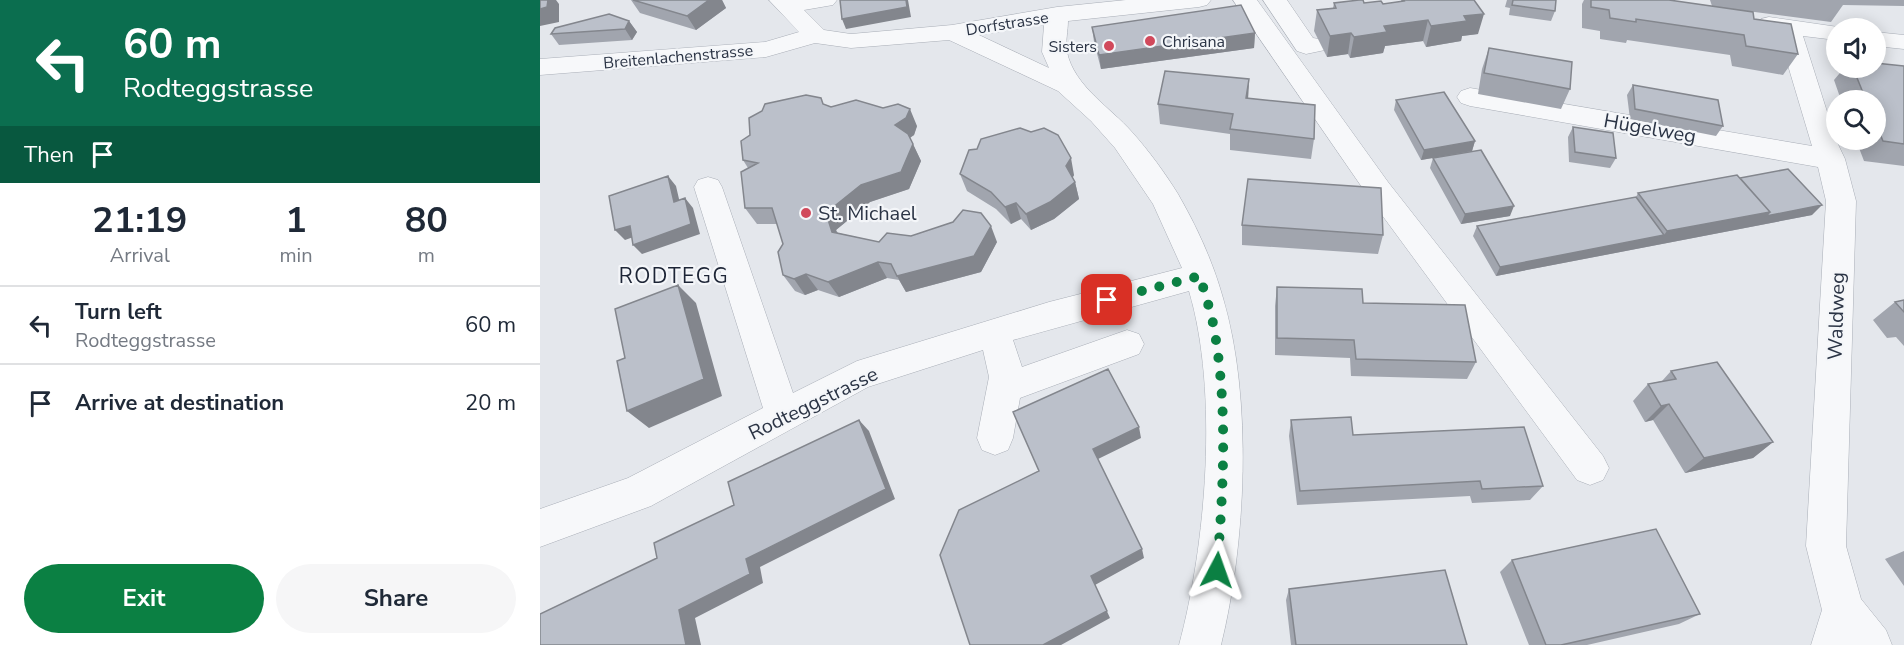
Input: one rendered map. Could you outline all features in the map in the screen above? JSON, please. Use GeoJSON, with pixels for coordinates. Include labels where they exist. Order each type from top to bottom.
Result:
{"type":"FeatureCollection","features":[{"type":"Feature","properties":{"kind":"street"},"geometry":{"type":"LineString","coordinates":[[785,3],[825,0]]}},
{"type":"Feature","properties":{"kind":"street","name":"Dorfstrasse"},"geometry":{"type":"LineString","coordinates":[[815,35],[828,39],[851,41],[952,32],[1131,3],[1199,0]]}},
{"type":"Feature","properties":{"kind":"street"},"geometry":{"type":"LineString","coordinates":[[1245,0],[1378,189],[1590,468]]}},
{"type":"Feature","properties":{"kind":"street"},"geometry":{"type":"LineString","coordinates":[[1275,0],[1306,46],[1316,45]]}},
{"type":"Feature","properties":{"kind":"street"},"geometry":{"type":"LineString","coordinates":[[785,3],[815,35]]}},
{"type":"Feature","properties":{"kind":"street"},"geometry":{"type":"LineString","coordinates":[[1057,14],[1054,52],[1072,89]]}},
{"type":"Feature","properties":{"kind":"street"},"geometry":{"type":"LineString","coordinates":[[1746,20],[1826,32]]}},
{"type":"Feature","properties":{"kind":"street","name":"Waldweg"},"geometry":{"type":"LineString","coordinates":[[1788,27],[1840,190],[1841,201],[1826,546],[1837,627],[1871,645]]}},
{"type":"Feature","properties":{"kind":"street"},"geometry":{"type":"LineString","coordinates":[[952,32],[1072,89],[1095,110],[1138,158],[1174,213],[1200,276],[1215,332],[1222,390],[1223,486],[1217,570],[1200,645]]}},
{"type":"Feature","properties":{"kind":"street","name":"Breitenlachenstrasse"},"geometry":{"type":"LineString","coordinates":[[540,67],[711,43],[766,49],[815,35]]}},
{"type":"Feature","properties":{"kind":"street"},"geometry":{"type":"LineString","coordinates":[[1886,40],[1904,42]]}},
{"type":"Feature","properties":{"kind":"street","name":"Hügelweg"},"geometry":{"type":"LineString","coordinates":[[1470,97],[1830,159]]}},
{"type":"Feature","properties":{"kind":"street"},"geometry":{"type":"LineString","coordinates":[[708,187],[783,416]]}},
{"type":"Feature","properties":{"kind":"street","name":"Rodteggstrasse"},"geometry":{"type":"LineString","coordinates":[[540,528],[638,493],[857,376],[1049,315],[1200,276]]}},
{"type":"Feature","properties":{"kind":"street"},"geometry":{"type":"LineString","coordinates":[[994,333],[1005,365],[1005,388],[995,438]]}},
{"type":"Feature","properties":{"kind":"street"},"geometry":{"type":"LineString","coordinates":[[1005,388],[1127,344]]}},
{"type":"Feature","properties":{"kind":"building"},"geometry":{"type":"Polygon","coordinates":[[[540,0],[548,0],[547,7],[540,9],[540,0]]]}},
{"type":"Feature","properties":{"kind":"building"},"geometry":{"type":"Polygon","coordinates":[[[633,0],[709,0],[687,16],[633,0]]]}},
{"type":"Feature","properties":{"kind":"building"},"geometry":{"type":"Polygon","coordinates":[[[840,0],[906,0],[907,7],[842,19],[840,0]]]}},
{"type":"Feature","properties":{"kind":"building"},"geometry":{"type":"Polygon","coordinates":[[[1363,0],[1364,3],[1381,1],[1383,4],[1403,0],[1474,0],[1484,14],[1464,16],[1467,21],[1431,26],[1428,20],[1384,26],[1387,32],[1354,37],[1351,33],[1330,36],[1317,10],[1336,8],[1334,3],[1363,0]]]}},
{"type":"Feature","properties":{"kind":"building"},"geometry":{"type":"Polygon","coordinates":[[[1513,0],[1556,0],[1555,11],[1512,5],[1513,0]]]}},
{"type":"Feature","properties":{"kind":"building"},"geometry":{"type":"Polygon","coordinates":[[[1591,0],[1669,0],[1753,12],[1754,19],[1791,24],[1798,54],[1746,46],[1744,35],[1636,19],[1636,22],[1610,18],[1609,10],[1591,7],[1591,0]]]}},
{"type":"Feature","properties":{"kind":"building"},"geometry":{"type":"Polygon","coordinates":[[[1241,5],[1255,33],[1099,55],[1092,27],[1241,5]]]}},
{"type":"Feature","properties":{"kind":"building"},"geometry":{"type":"Polygon","coordinates":[[[609,14],[629,21],[625,29],[551,34],[555,28],[609,14]]]}},
{"type":"Feature","properties":{"kind":"building"},"geometry":{"type":"Polygon","coordinates":[[[1489,48],[1572,62],[1570,89],[1484,73],[1489,48]]]}},
{"type":"Feature","properties":{"kind":"building"},"geometry":{"type":"Polygon","coordinates":[[[1886,64],[1904,66],[1904,144],[1886,141],[1886,90],[1862,90],[1857,78],[1886,78],[1886,64]]]}},
{"type":"Feature","properties":{"kind":"building"},"geometry":{"type":"Polygon","coordinates":[[[1165,71],[1249,79],[1246,98],[1315,105],[1314,139],[1230,129],[1233,114],[1158,104],[1165,71]]]}},
{"type":"Feature","properties":{"kind":"building"},"geometry":{"type":"Polygon","coordinates":[[[1633,85],[1718,100],[1723,126],[1635,109],[1633,85]]]}},
{"type":"Feature","properties":{"kind":"building"},"geometry":{"type":"Polygon","coordinates":[[[1444,92],[1475,141],[1424,150],[1396,100],[1444,92]]]}},
{"type":"Feature","properties":{"kind":"building","name":"St. Michael"},"geometry":{"type":"Polygon","coordinates":[[[806,95],[821,98],[823,104],[831,107],[856,100],[883,108],[898,104],[910,109],[906,118],[895,125],[908,134],[913,144],[901,172],[861,185],[826,213],[832,232],[879,242],[887,233],[911,236],[953,222],[963,210],[981,213],[991,226],[974,256],[897,276],[891,264],[878,262],[828,282],[806,274],[794,279],[783,275],[778,252],[783,244],[772,208],[745,208],[741,172],[758,163],[743,160],[741,141],[750,135],[749,118],[762,111],[765,104],[806,95]]]}},
{"type":"Feature","properties":{"kind":"building"},"geometry":{"type":"Polygon","coordinates":[[[1573,127],[1613,133],[1616,158],[1575,152],[1573,127]]]}},
{"type":"Feature","properties":{"kind":"building"},"geometry":{"type":"Polygon","coordinates":[[[1020,128],[1031,132],[1044,128],[1058,135],[1071,158],[1066,166],[1075,182],[1050,202],[1026,214],[1016,203],[1005,207],[991,192],[960,174],[969,150],[977,149],[981,139],[1020,128]]]}},
{"type":"Feature","properties":{"kind":"building"},"geometry":{"type":"Polygon","coordinates":[[[1481,150],[1514,206],[1465,214],[1433,158],[1481,150]]]}},
{"type":"Feature","properties":{"kind":"building"},"geometry":{"type":"Polygon","coordinates":[[[1788,169],[1822,205],[1766,216],[1770,212],[1740,178],[1788,169]]]}},
{"type":"Feature","properties":{"kind":"building"},"geometry":{"type":"Polygon","coordinates":[[[1737,175],[1770,212],[1667,231],[1638,193],[1737,175]]]}},
{"type":"Feature","properties":{"kind":"building"},"geometry":{"type":"Polygon","coordinates":[[[668,176],[674,202],[685,198],[691,224],[633,245],[630,226],[615,230],[609,196],[668,176]]]}},
{"type":"Feature","properties":{"kind":"building"},"geometry":{"type":"Polygon","coordinates":[[[1248,179],[1381,188],[1383,235],[1242,225],[1248,179]]]}},
{"type":"Feature","properties":{"kind":"building"},"geometry":{"type":"Polygon","coordinates":[[[1636,197],[1664,235],[1500,267],[1477,226],[1636,197]]]}},
{"type":"Feature","properties":{"kind":"building"},"geometry":{"type":"Polygon","coordinates":[[[678,285],[704,379],[627,411],[617,361],[625,358],[615,309],[678,285]]]}},
{"type":"Feature","properties":{"kind":"building"},"geometry":{"type":"Polygon","coordinates":[[[1277,287],[1362,289],[1363,303],[1465,305],[1476,362],[1356,359],[1354,340],[1277,338],[1277,287]]]}},
{"type":"Feature","properties":{"kind":"building"},"geometry":{"type":"Polygon","coordinates":[[[1904,300],[1904,312],[1895,302],[1904,300]]]}},
{"type":"Feature","properties":{"kind":"building"},"geometry":{"type":"Polygon","coordinates":[[[1717,362],[1773,442],[1704,458],[1669,404],[1661,406],[1648,384],[1676,379],[1671,371],[1717,362]]]}},
{"type":"Feature","properties":{"kind":"building"},"geometry":{"type":"Polygon","coordinates":[[[1108,369],[1139,427],[1093,449],[1142,549],[1091,576],[1107,611],[1043,645],[970,645],[940,555],[959,510],[1039,471],[1013,412],[1108,369]]]}},
{"type":"Feature","properties":{"kind":"building"},"geometry":{"type":"Polygon","coordinates":[[[1351,417],[1353,435],[1524,427],[1543,486],[1482,489],[1480,481],[1300,491],[1291,420],[1351,417]]]}},
{"type":"Feature","properties":{"kind":"building"},"geometry":{"type":"Polygon","coordinates":[[[859,420],[886,489],[746,559],[750,574],[679,610],[686,645],[540,645],[540,614],[657,558],[654,543],[734,505],[728,482],[859,420]]]}},
{"type":"Feature","properties":{"kind":"building"},"geometry":{"type":"Polygon","coordinates":[[[1656,529],[1700,614],[1561,645],[1546,645],[1512,560],[1656,529]]]}},
{"type":"Feature","properties":{"kind":"building"},"geometry":{"type":"Polygon","coordinates":[[[1445,570],[1467,645],[1296,645],[1289,589],[1445,570]]]}},
{"type":"Feature","properties":{"kind":"place","name":"Chrisana"},"geometry":{"type":"Point","coordinates":[1150,41]}},
{"type":"Feature","properties":{"kind":"place","name":"Sisters"},"geometry":{"type":"Point","coordinates":[1109,46]}},
{"type":"Feature","properties":{"kind":"place","name":"St. Michael"},"geometry":{"type":"Point","coordinates":[806,213]}},
{"type":"Feature","properties":{"kind":"district","name":"RODTEGG"},"geometry":{"type":"Point","coordinates":[674,276]}},
{"type":"Feature","properties":{"kind":"route"},"geometry":{"type":"LineString","coordinates":[[1107,300],[1200,276],[1215,332],[1222,390],[1223,486],[1217,570]]}}]}
